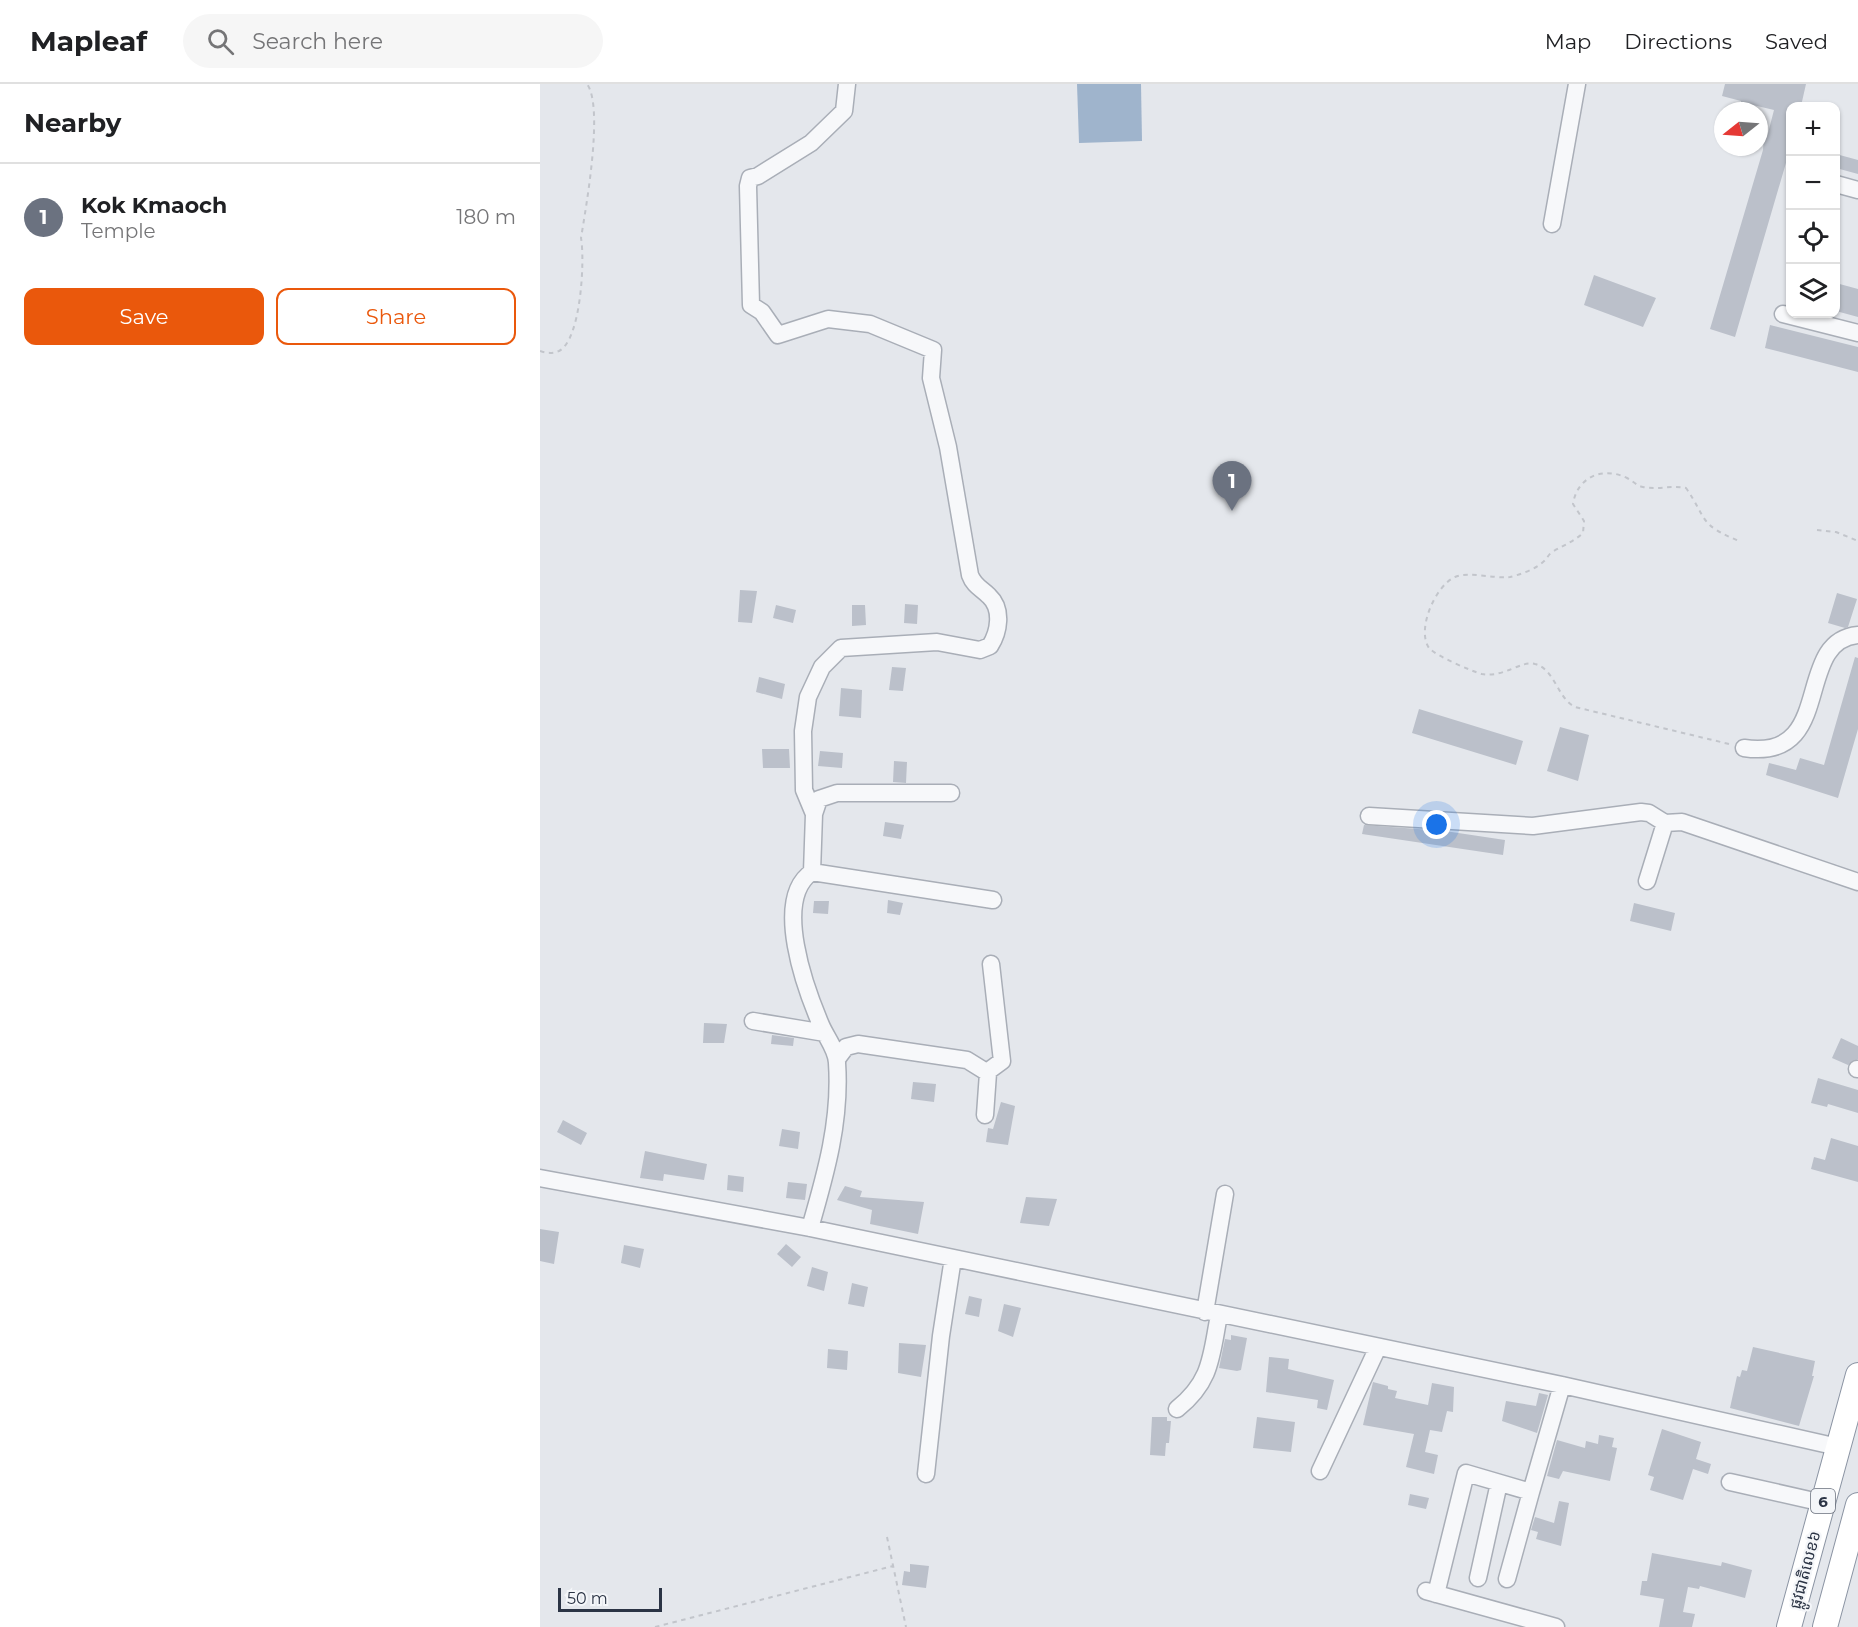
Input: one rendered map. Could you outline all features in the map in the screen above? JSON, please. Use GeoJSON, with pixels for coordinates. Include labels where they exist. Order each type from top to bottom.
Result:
{"type":"FeatureCollection","features":[{"type":"Feature","properties":{"kind":"highway","name":"ផ្លូវជាតិលេខ៦"},"geometry":{"type":"LineString","coordinates":[[1789,1627],[1858,1375]]}},
{"type":"Feature","properties":{"kind":"highway","name":"ផ្លូវជាតិលេខ៦"},"geometry":{"type":"LineString","coordinates":[[1825,1627],[1853,1543],[1858,1504]]}},
{"type":"Feature","properties":{"kind":"street"},"geometry":{"type":"LineString","coordinates":[[814,814],[804,789],[803,730],[808,697],[826,662],[841,648],[937,642],[980,650],[990,646],[998,629],[997,609],[992,598],[974,584],[970,575],[948,447],[931,378],[933,350],[870,324],[828,319],[778,335],[762,312],[751,305],[748,186],[750,178],[758,177],[811,142],[844,111],[848,84]]}},
{"type":"Feature","properties":{"kind":"street"},"geometry":{"type":"LineString","coordinates":[[1552,224],[1577,84]]}},
{"type":"Feature","properties":{"kind":"street"},"geometry":{"type":"LineString","coordinates":[[1840,185],[1858,190]]}},
{"type":"Feature","properties":{"kind":"street"},"geometry":{"type":"LineString","coordinates":[[1783,314],[1858,333]]}},
{"type":"Feature","properties":{"kind":"street"},"geometry":{"type":"LineString","coordinates":[[1744,748],[1772,749],[1792,738],[1802,725],[1818,678],[1835,642],[1843,637],[1858,635]]}},
{"type":"Feature","properties":{"kind":"street"},"geometry":{"type":"LineString","coordinates":[[812,872],[814,814],[819,800],[837,793],[951,792]]}},
{"type":"Feature","properties":{"kind":"street"},"geometry":{"type":"LineString","coordinates":[[1369,816],[1533,825],[1641,812],[1649,813],[1665,824],[1682,822],[1858,882]]}},
{"type":"Feature","properties":{"kind":"street"},"geometry":{"type":"LineString","coordinates":[[1647,881],[1665,824]]}},
{"type":"Feature","properties":{"kind":"street"},"geometry":{"type":"LineString","coordinates":[[810,1228],[839,1110],[837,1059],[802,978],[795,940],[794,899],[805,876],[812,872],[993,900]]}},
{"type":"Feature","properties":{"kind":"street"},"geometry":{"type":"LineString","coordinates":[[985,1115],[987,1072],[1002,1060],[991,964]]}},
{"type":"Feature","properties":{"kind":"street"},"geometry":{"type":"LineString","coordinates":[[753,1021],[825,1033]]}},
{"type":"Feature","properties":{"kind":"street"},"geometry":{"type":"LineString","coordinates":[[837,1059],[846,1047],[874,1045],[968,1060],[987,1072]]}},
{"type":"Feature","properties":{"kind":"street"},"geometry":{"type":"LineString","coordinates":[[540,1178],[810,1228],[1562,1386],[1838,1447]]}},
{"type":"Feature","properties":{"kind":"street"},"geometry":{"type":"LineString","coordinates":[[1177,1409],[1201,1387],[1208,1368],[1225,1194]]}},
{"type":"Feature","properties":{"kind":"street"},"geometry":{"type":"LineString","coordinates":[[926,1474],[942,1336],[954,1258]]}},
{"type":"Feature","properties":{"kind":"street"},"geometry":{"type":"LineString","coordinates":[[1320,1471],[1378,1347]]}},
{"type":"Feature","properties":{"kind":"street"},"geometry":{"type":"LineString","coordinates":[[1507,1579],[1562,1386]]}},
{"type":"Feature","properties":{"kind":"street"},"geometry":{"type":"LineString","coordinates":[[1531,1492],[1466,1473],[1430,1593],[1556,1627]]}},
{"type":"Feature","properties":{"kind":"street"},"geometry":{"type":"LineString","coordinates":[[1730,1482],[1823,1503]]}},
{"type":"Feature","properties":{"kind":"street"},"geometry":{"type":"LineString","coordinates":[[1478,1578],[1499,1483]]}},
{"type":"Feature","properties":{"kind":"path"},"geometry":{"type":"LineString","coordinates":[[540,351],[549,354],[560,351],[568,341],[583,277],[584,254],[581,238],[594,126],[594,105],[587,84]]}},
{"type":"Feature","properties":{"kind":"path"},"geometry":{"type":"LineString","coordinates":[[1738,542],[1714,531],[1702,518],[1686,488],[1640,487],[1626,478],[1605,472],[1585,480],[1574,493],[1572,504],[1584,520],[1583,533],[1571,544],[1551,553],[1543,562],[1510,577],[1457,575],[1444,583],[1432,600],[1425,637],[1429,648],[1443,657],[1482,674],[1502,675],[1522,665],[1535,664],[1546,671],[1564,699],[1575,707],[1744,748]]}},
{"type":"Feature","properties":{"kind":"path"},"geometry":{"type":"LineString","coordinates":[[1817,530],[1836,532],[1858,541]]}},
{"type":"Feature","properties":{"kind":"path"},"geometry":{"type":"LineString","coordinates":[[887,1537],[906,1627]]}},
{"type":"Feature","properties":{"kind":"path"},"geometry":{"type":"LineString","coordinates":[[656,1627],[893,1566]]}},
{"type":"Feature","properties":{"kind":"water"},"geometry":{"type":"Polygon","coordinates":[[[1077,84],[1141,84],[1142,141],[1079,143],[1077,84]]]}},
{"type":"Feature","properties":{"kind":"building"},"geometry":{"type":"Polygon","coordinates":[[[1725,84],[1806,84],[1802,102],[1786,102],[1786,163],[1735,337],[1710,329],[1761,156],[1768,156],[1768,133],[1774,110],[1768,109],[1768,102],[1741,102],[1722,96],[1725,84]]]}},
{"type":"Feature","properties":{"kind":"building"},"geometry":{"type":"Polygon","coordinates":[[[1840,155],[1858,160],[1858,174],[1840,169],[1840,155]]]}},
{"type":"Feature","properties":{"kind":"building"},"geometry":{"type":"Polygon","coordinates":[[[1594,275],[1656,298],[1643,327],[1584,305],[1594,275]]]}},
{"type":"Feature","properties":{"kind":"building"},"geometry":{"type":"Polygon","coordinates":[[[1840,284],[1858,289],[1858,317],[1840,312],[1840,284]]]}},
{"type":"Feature","properties":{"kind":"building"},"geometry":{"type":"Polygon","coordinates":[[[1770,325],[1858,347],[1858,372],[1765,348],[1770,325]]]}},
{"type":"Feature","properties":{"kind":"building"},"geometry":{"type":"Polygon","coordinates":[[[740,590],[757,591],[752,623],[738,622],[740,590]]]}},
{"type":"Feature","properties":{"kind":"building"},"geometry":{"type":"Polygon","coordinates":[[[1837,593],[1857,599],[1848,627],[1845,628],[1828,623],[1837,593]]]}},
{"type":"Feature","properties":{"kind":"building"},"geometry":{"type":"Polygon","coordinates":[[[905,604],[918,605],[917,624],[904,623],[905,604]]]}},
{"type":"Feature","properties":{"kind":"building"},"geometry":{"type":"Polygon","coordinates":[[[776,605],[796,610],[793,623],[773,618],[776,605]]]}},
{"type":"Feature","properties":{"kind":"building"},"geometry":{"type":"Polygon","coordinates":[[[852,605],[865,605],[866,625],[852,626],[852,605]]]}},
{"type":"Feature","properties":{"kind":"building"},"geometry":{"type":"Polygon","coordinates":[[[1855,657],[1858,658],[1858,729],[1838,798],[1766,775],[1769,763],[1796,770],[1800,758],[1824,765],[1855,657]]]}},
{"type":"Feature","properties":{"kind":"building"},"geometry":{"type":"Polygon","coordinates":[[[892,667],[906,668],[903,691],[889,690],[892,667]]]}},
{"type":"Feature","properties":{"kind":"building"},"geometry":{"type":"Polygon","coordinates":[[[759,677],[785,684],[782,699],[756,692],[759,677]]]}},
{"type":"Feature","properties":{"kind":"building"},"geometry":{"type":"Polygon","coordinates":[[[841,688],[862,690],[861,718],[839,716],[841,688]]]}},
{"type":"Feature","properties":{"kind":"building"},"geometry":{"type":"Polygon","coordinates":[[[1419,709],[1523,741],[1516,765],[1412,733],[1419,709]]]}},
{"type":"Feature","properties":{"kind":"building"},"geometry":{"type":"Polygon","coordinates":[[[1560,727],[1589,735],[1578,781],[1547,771],[1560,727]]]}},
{"type":"Feature","properties":{"kind":"building"},"geometry":{"type":"Polygon","coordinates":[[[762,749],[789,749],[790,768],[763,768],[762,749]]]}},
{"type":"Feature","properties":{"kind":"building"},"geometry":{"type":"Polygon","coordinates":[[[820,751],[843,753],[842,768],[818,766],[820,751]]]}},
{"type":"Feature","properties":{"kind":"building"},"geometry":{"type":"Polygon","coordinates":[[[894,761],[907,762],[906,783],[893,782],[894,761]]]}},
{"type":"Feature","properties":{"kind":"building"},"geometry":{"type":"Polygon","coordinates":[[[885,822],[904,825],[901,839],[883,836],[885,822]]]}},
{"type":"Feature","properties":{"kind":"building"},"geometry":{"type":"Polygon","coordinates":[[[1364,825],[1445,831],[1505,840],[1503,855],[1362,834],[1364,825]]]}},
{"type":"Feature","properties":{"kind":"building"},"geometry":{"type":"Polygon","coordinates":[[[888,900],[903,903],[900,915],[887,913],[888,900]]]}},
{"type":"Feature","properties":{"kind":"building"},"geometry":{"type":"Polygon","coordinates":[[[814,901],[829,901],[828,914],[813,913],[814,901]]]}},
{"type":"Feature","properties":{"kind":"building"},"geometry":{"type":"Polygon","coordinates":[[[1634,903],[1675,913],[1671,931],[1630,921],[1634,903]]]}},
{"type":"Feature","properties":{"kind":"building"},"geometry":{"type":"Polygon","coordinates":[[[704,1023],[727,1024],[724,1043],[703,1043],[704,1023]]]}},
{"type":"Feature","properties":{"kind":"building"},"geometry":{"type":"Polygon","coordinates":[[[772,1035],[794,1038],[793,1046],[771,1044],[772,1035]]]}},
{"type":"Feature","properties":{"kind":"building"},"geometry":{"type":"Polygon","coordinates":[[[1841,1038],[1858,1046],[1858,1059],[1848,1065],[1832,1058],[1841,1038]]]}},
{"type":"Feature","properties":{"kind":"building"},"geometry":{"type":"Polygon","coordinates":[[[1818,1078],[1858,1090],[1858,1113],[1828,1104],[1827,1107],[1811,1103],[1818,1078]]]}},
{"type":"Feature","properties":{"kind":"building"},"geometry":{"type":"Polygon","coordinates":[[[913,1082],[936,1084],[934,1102],[911,1099],[913,1082]]]}},
{"type":"Feature","properties":{"kind":"building"},"geometry":{"type":"Polygon","coordinates":[[[1001,1102],[1015,1106],[1008,1145],[986,1142],[988,1128],[993,1129],[1001,1102]]]}},
{"type":"Feature","properties":{"kind":"building"},"geometry":{"type":"Polygon","coordinates":[[[563,1120],[587,1133],[581,1145],[557,1132],[563,1120]]]}},
{"type":"Feature","properties":{"kind":"building"},"geometry":{"type":"Polygon","coordinates":[[[782,1129],[800,1132],[798,1149],[779,1146],[782,1129]]]}},
{"type":"Feature","properties":{"kind":"building"},"geometry":{"type":"Polygon","coordinates":[[[1831,1138],[1858,1146],[1858,1182],[1811,1169],[1814,1157],[1825,1160],[1831,1138]]]}},
{"type":"Feature","properties":{"kind":"building"},"geometry":{"type":"Polygon","coordinates":[[[645,1151],[707,1164],[704,1180],[664,1174],[663,1181],[640,1178],[645,1151]]]}},
{"type":"Feature","properties":{"kind":"building"},"geometry":{"type":"Polygon","coordinates":[[[728,1175],[744,1177],[743,1192],[727,1190],[728,1175]]]}},
{"type":"Feature","properties":{"kind":"building"},"geometry":{"type":"Polygon","coordinates":[[[788,1182],[807,1184],[805,1200],[786,1198],[788,1182]]]}},
{"type":"Feature","properties":{"kind":"building"},"geometry":{"type":"Polygon","coordinates":[[[845,1186],[862,1191],[860,1197],[924,1202],[918,1234],[870,1224],[872,1210],[837,1200],[845,1186]]]}},
{"type":"Feature","properties":{"kind":"building"},"geometry":{"type":"Polygon","coordinates":[[[1026,1197],[1057,1199],[1049,1226],[1020,1223],[1026,1197]]]}},
{"type":"Feature","properties":{"kind":"building"},"geometry":{"type":"Polygon","coordinates":[[[540,1229],[559,1232],[554,1264],[540,1261],[540,1229]]]}},
{"type":"Feature","properties":{"kind":"building"},"geometry":{"type":"Polygon","coordinates":[[[786,1244],[801,1257],[792,1267],[777,1254],[786,1244]]]}},
{"type":"Feature","properties":{"kind":"building"},"geometry":{"type":"Polygon","coordinates":[[[624,1245],[644,1249],[640,1268],[621,1263],[624,1245]]]}},
{"type":"Feature","properties":{"kind":"building"},"geometry":{"type":"Polygon","coordinates":[[[812,1267],[828,1272],[824,1291],[807,1286],[812,1267]]]}},
{"type":"Feature","properties":{"kind":"building"},"geometry":{"type":"Polygon","coordinates":[[[852,1283],[868,1287],[864,1307],[848,1304],[852,1283]]]}},
{"type":"Feature","properties":{"kind":"building"},"geometry":{"type":"Polygon","coordinates":[[[969,1296],[982,1299],[979,1317],[965,1314],[969,1296]]]}},
{"type":"Feature","properties":{"kind":"building"},"geometry":{"type":"Polygon","coordinates":[[[1004,1304],[1021,1308],[1013,1337],[998,1331],[1004,1304]]]}},
{"type":"Feature","properties":{"kind":"building"},"geometry":{"type":"Polygon","coordinates":[[[1231,1335],[1247,1338],[1241,1370],[1237,1371],[1219,1368],[1225,1339],[1231,1340],[1231,1335]]]}},
{"type":"Feature","properties":{"kind":"building"},"geometry":{"type":"Polygon","coordinates":[[[899,1343],[926,1345],[921,1377],[898,1373],[899,1343]]]}},
{"type":"Feature","properties":{"kind":"building"},"geometry":{"type":"Polygon","coordinates":[[[1753,1347],[1815,1361],[1812,1376],[1814,1376],[1799,1426],[1730,1408],[1737,1376],[1740,1377],[1742,1370],[1747,1371],[1753,1347]]]}},
{"type":"Feature","properties":{"kind":"building"},"geometry":{"type":"Polygon","coordinates":[[[828,1349],[848,1351],[847,1370],[827,1368],[828,1349]]]}},
{"type":"Feature","properties":{"kind":"building"},"geometry":{"type":"Polygon","coordinates":[[[1269,1357],[1289,1359],[1288,1369],[1334,1380],[1327,1410],[1317,1408],[1318,1400],[1266,1392],[1269,1357]]]}},
{"type":"Feature","properties":{"kind":"building"},"geometry":{"type":"Polygon","coordinates":[[[1373,1382],[1397,1391],[1395,1398],[1428,1405],[1432,1383],[1454,1387],[1453,1412],[1447,1411],[1442,1432],[1430,1430],[1425,1452],[1438,1455],[1434,1474],[1406,1467],[1414,1434],[1363,1425],[1373,1382]]]}},
{"type":"Feature","properties":{"kind":"building"},"geometry":{"type":"Polygon","coordinates":[[[1539,1393],[1548,1395],[1537,1433],[1502,1421],[1506,1401],[1536,1406],[1539,1393]]]}},
{"type":"Feature","properties":{"kind":"building"},"geometry":{"type":"Polygon","coordinates":[[[1152,1417],[1167,1417],[1167,1421],[1171,1421],[1165,1456],[1150,1455],[1152,1417]]]}},
{"type":"Feature","properties":{"kind":"building"},"geometry":{"type":"Polygon","coordinates":[[[1257,1417],[1295,1422],[1291,1452],[1253,1448],[1257,1417]]]}},
{"type":"Feature","properties":{"kind":"building"},"geometry":{"type":"Polygon","coordinates":[[[1662,1429],[1701,1442],[1696,1459],[1711,1464],[1708,1474],[1693,1469],[1683,1500],[1650,1490],[1654,1477],[1648,1475],[1662,1429]]]}},
{"type":"Feature","properties":{"kind":"building"},"geometry":{"type":"Polygon","coordinates":[[[1599,1435],[1614,1438],[1612,1447],[1617,1448],[1610,1481],[1563,1471],[1559,1479],[1547,1476],[1557,1440],[1585,1448],[1586,1441],[1598,1444],[1599,1435]]]}},
{"type":"Feature","properties":{"kind":"building"},"geometry":{"type":"Polygon","coordinates":[[[1410,1494],[1429,1498],[1426,1509],[1408,1505],[1410,1494]]]}},
{"type":"Feature","properties":{"kind":"building"},"geometry":{"type":"Polygon","coordinates":[[[1559,1501],[1569,1503],[1561,1546],[1536,1539],[1538,1532],[1531,1530],[1535,1517],[1554,1523],[1559,1501]]]}},
{"type":"Feature","properties":{"kind":"building"},"geometry":{"type":"Polygon","coordinates":[[[1652,1553],[1721,1566],[1722,1562],[1752,1570],[1745,1598],[1700,1586],[1699,1589],[1688,1587],[1683,1612],[1695,1614],[1692,1627],[1659,1627],[1664,1599],[1640,1595],[1642,1581],[1647,1581],[1652,1553]]]}},
{"type":"Feature","properties":{"kind":"building"},"geometry":{"type":"Polygon","coordinates":[[[910,1564],[929,1566],[926,1588],[902,1585],[904,1571],[910,1572],[910,1564]]]}},
{"type":"Feature","properties":{"kind":"place","name":"Kok Kmaoch"},"geometry":{"type":"Point","coordinates":[1232,511]}}]}
